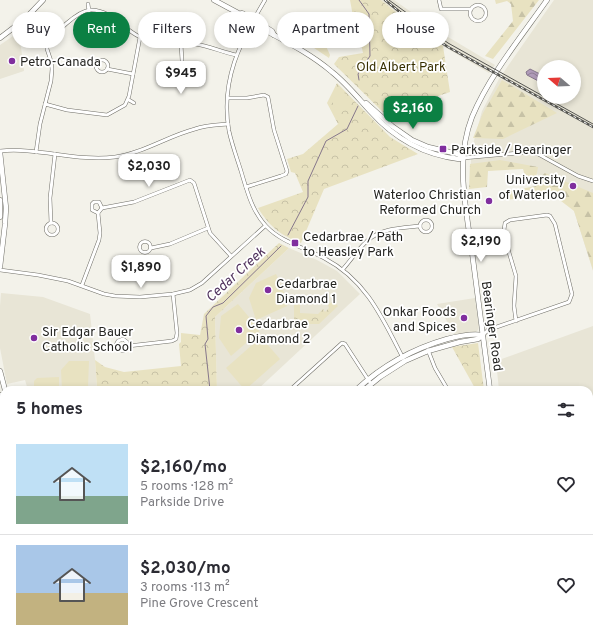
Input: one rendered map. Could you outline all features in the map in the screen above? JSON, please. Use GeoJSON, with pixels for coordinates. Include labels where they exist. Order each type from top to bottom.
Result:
{"type":"FeatureCollection","features":[{"type":"Feature","properties":{"kind":"street"},"geometry":{"type":"LineString","coordinates":[[0,38],[25,19],[43,0]]}},
{"type":"Feature","properties":{"kind":"street"},"geometry":{"type":"LineString","coordinates":[[214,0],[236,12]]}},
{"type":"Feature","properties":{"kind":"street"},"geometry":{"type":"LineString","coordinates":[[258,12],[265,0]]}},
{"type":"Feature","properties":{"kind":"street"},"geometry":{"type":"LineString","coordinates":[[440,0],[441,8],[470,9],[476,4],[481,5],[486,11],[485,17],[479,21],[474,20],[470,15],[470,9]]}},
{"type":"Feature","properties":{"kind":"street","name":"Bearinger Road"},"geometry":{"type":"LineString","coordinates":[[489,386],[464,193],[463,158],[468,130],[484,91],[547,0]]}},
{"type":"Feature","properties":{"kind":"street"},"geometry":{"type":"LineString","coordinates":[[88,4],[89,10]]}},
{"type":"Feature","properties":{"kind":"street"},"geometry":{"type":"LineString","coordinates":[[36,152],[40,124],[51,81],[51,61],[47,44],[70,21],[89,10],[106,14],[138,36]]}},
{"type":"Feature","properties":{"kind":"street"},"geometry":{"type":"LineString","coordinates":[[269,33],[308,54],[332,72],[386,127],[414,147],[430,154],[459,159],[529,152],[538,154],[578,176],[593,181]]}},
{"type":"Feature","properties":{"kind":"street"},"geometry":{"type":"LineString","coordinates":[[206,47],[236,55]]}},
{"type":"Feature","properties":{"kind":"street"},"geometry":{"type":"LineString","coordinates":[[45,104],[67,110],[107,115],[125,105],[129,100],[138,48]]}},
{"type":"Feature","properties":{"kind":"street"},"geometry":{"type":"LineString","coordinates":[[181,48],[183,77]]}},
{"type":"Feature","properties":{"kind":"street"},"geometry":{"type":"LineString","coordinates":[[239,48],[236,55],[230,79],[228,124],[232,144],[255,211],[265,226],[284,240],[323,257],[343,269],[366,292],[404,358]]}},
{"type":"Feature","properties":{"kind":"street"},"geometry":{"type":"LineString","coordinates":[[107,69],[108,64],[104,60],[99,60],[96,63],[96,68],[99,71],[103,72],[107,69],[133,74]]}},
{"type":"Feature","properties":{"kind":"street"},"geometry":{"type":"LineString","coordinates":[[228,98],[247,98],[264,95],[268,97],[274,130],[287,171],[286,174],[281,176],[246,187]]}},
{"type":"Feature","properties":{"kind":"street"},"geometry":{"type":"LineString","coordinates":[[129,100],[134,103]]}},
{"type":"Feature","properties":{"kind":"street"},"geometry":{"type":"LineString","coordinates":[[228,124],[194,129],[125,155],[95,158],[16,150],[0,151],[6,208],[1,245],[0,269],[38,275],[82,285],[104,294],[124,297],[173,294],[196,287],[265,226]]}},
{"type":"Feature","properties":{"kind":"street"},"geometry":{"type":"LineString","coordinates":[[51,223],[50,198],[55,154]]}},
{"type":"Feature","properties":{"kind":"street"},"geometry":{"type":"LineString","coordinates":[[82,285],[99,240],[100,233],[98,213],[102,208],[134,202],[190,180],[194,183],[212,237],[231,256]]}},
{"type":"Feature","properties":{"kind":"street"},"geometry":{"type":"LineString","coordinates":[[0,200],[0,217]]}},
{"type":"Feature","properties":{"kind":"street"},"geometry":{"type":"LineString","coordinates":[[98,213],[92,210],[92,204],[94,202],[100,202],[102,208]]}},
{"type":"Feature","properties":{"kind":"street"},"geometry":{"type":"LineString","coordinates":[[360,386],[367,379],[404,358],[456,337],[477,334],[483,335],[488,330],[516,321],[569,302],[572,294],[555,224],[550,216],[547,215],[510,220],[505,223],[504,230],[508,250],[516,276],[514,306],[516,321]]}},
{"type":"Feature","properties":{"kind":"street"},"geometry":{"type":"LineString","coordinates":[[51,223],[55,224],[58,228],[57,233],[53,236],[49,235],[45,230],[46,226],[51,223]]}},
{"type":"Feature","properties":{"kind":"street"},"geometry":{"type":"LineString","coordinates":[[343,269],[366,241],[374,235],[384,231],[420,226]]}},
{"type":"Feature","properties":{"kind":"street"},"geometry":{"type":"LineString","coordinates":[[151,248],[170,244],[208,228]]}},
{"type":"Feature","properties":{"kind":"street"},"geometry":{"type":"LineString","coordinates":[[128,346],[172,342],[176,339],[177,333],[173,294]]}},
{"type":"Feature","properties":{"kind":"street"},"geometry":{"type":"LineString","coordinates":[[294,386],[342,343],[345,344],[371,384]]}},
{"type":"Feature","properties":{"kind":"street"},"geometry":{"type":"LineString","coordinates":[[427,349],[435,368],[446,386]]}},
{"type":"Feature","properties":{"kind":"street"},"geometry":{"type":"LineString","coordinates":[[369,386],[404,358]]}},
{"type":"Feature","properties":{"kind":"street"},"geometry":{"type":"LineString","coordinates":[[0,374],[4,386]]}},
{"type":"Feature","properties":{"kind":"shaded area"},"geometry":{"type":"Polygon","coordinates":[[[381,0],[394,0],[411,12],[396,12],[381,0]]]}},
{"type":"Feature","properties":{"kind":"shaded area","name":"University of Waterloo"},"geometry":{"type":"Polygon","coordinates":[[[554,0],[593,0],[593,271],[570,198],[526,166],[470,173],[472,148],[482,111],[499,79],[554,0]]]}},
{"type":"Feature","properties":{"kind":"shaded area"},"geometry":{"type":"Polygon","coordinates":[[[12,37],[12,48],[21,48],[24,71],[0,79],[0,45],[12,37]]]}},
{"type":"Feature","properties":{"kind":"shaded area"},"geometry":{"type":"Polygon","coordinates":[[[449,38],[495,65],[489,73],[446,48],[449,48],[449,38]]]}},
{"type":"Feature","properties":{"kind":"shaded area"},"geometry":{"type":"Polygon","coordinates":[[[289,248],[317,260],[337,271],[360,294],[261,386],[217,386],[215,317],[289,248]]]}},
{"type":"Feature","properties":{"kind":"shaded area"},"geometry":{"type":"Polygon","coordinates":[[[1,293],[43,297],[90,314],[97,386],[27,386],[25,380],[7,384],[0,348],[1,293]]]}},
{"type":"Feature","properties":{"kind":"shaded area"},"geometry":{"type":"Polygon","coordinates":[[[475,298],[479,327],[478,330],[476,332],[455,335],[437,304],[475,298]]]}},
{"type":"Feature","properties":{"kind":"shaded area"},"geometry":{"type":"Polygon","coordinates":[[[593,326],[593,386],[499,386],[496,361],[593,326]]]}},
{"type":"Feature","properties":{"kind":"green space","name":"Old Albert Park"},"geometry":{"type":"Polygon","coordinates":[[[350,0],[381,0],[396,12],[382,12],[382,48],[443,48],[450,92],[397,110],[390,119],[334,64],[339,57],[363,53],[362,48],[374,48],[374,12],[352,12],[350,0]]]}},
{"type":"Feature","properties":{"kind":"green space"},"geometry":{"type":"Polygon","coordinates":[[[495,0],[539,0],[493,59],[485,56],[513,21],[511,4],[507,1],[496,4],[495,0]]]}},
{"type":"Feature","properties":{"kind":"green space"},"geometry":{"type":"Polygon","coordinates":[[[314,48],[327,48],[330,55],[329,58],[314,48]]]}},
{"type":"Feature","properties":{"kind":"green space"},"geometry":{"type":"Polygon","coordinates":[[[502,80],[537,101],[537,104],[542,104],[557,113],[503,139],[473,138],[483,113],[502,80]]]}},
{"type":"Feature","properties":{"kind":"green space"},"geometry":{"type":"Polygon","coordinates":[[[337,83],[390,137],[418,154],[324,189],[301,243],[276,230],[258,208],[303,192],[295,173],[291,172],[287,159],[303,154],[338,124],[327,103],[337,83]]]}},
{"type":"Feature","properties":{"kind":"green space"},"geometry":{"type":"Polygon","coordinates":[[[344,92],[351,107],[338,114],[331,99],[344,92]]]}},
{"type":"Feature","properties":{"kind":"green space"},"geometry":{"type":"Polygon","coordinates":[[[500,160],[538,167],[536,178],[525,176],[523,169],[488,171],[487,187],[469,189],[470,164],[500,160]]]}},
{"type":"Feature","properties":{"kind":"green space"},"geometry":{"type":"Polygon","coordinates":[[[545,173],[593,193],[593,270],[574,211],[552,194],[506,200],[504,192],[536,186],[537,180],[545,173]]]}},
{"type":"Feature","properties":{"kind":"green space"},"geometry":{"type":"Polygon","coordinates":[[[279,243],[289,248],[215,317],[217,386],[97,386],[95,360],[105,367],[124,372],[181,366],[179,344],[181,342],[181,333],[200,335],[204,314],[279,243]]]}},
{"type":"Feature","properties":{"kind":"green space","name":"Cedarbrae Diamond 1"},"geometry":{"type":"Polygon","coordinates":[[[276,274],[288,302],[287,306],[256,320],[249,298],[256,283],[276,274]]]}},
{"type":"Feature","properties":{"kind":"green space"},"geometry":{"type":"Polygon","coordinates":[[[333,301],[338,306],[319,324],[294,324],[294,302],[300,302],[300,313],[318,314],[323,309],[325,312],[329,308],[328,305],[333,301]]]}},
{"type":"Feature","properties":{"kind":"green space","name":"Cedarbrae Diamond 2"},"geometry":{"type":"Polygon","coordinates":[[[238,304],[259,329],[259,332],[231,356],[219,338],[221,316],[238,304]]]}},
{"type":"Feature","properties":{"kind":"green space"},"geometry":{"type":"Polygon","coordinates":[[[261,337],[280,359],[250,386],[242,386],[226,368],[261,337]]]}},
{"type":"Feature","properties":{"kind":"green space"},"geometry":{"type":"Polygon","coordinates":[[[478,343],[483,386],[474,386],[452,347],[478,343]]]}},
{"type":"Feature","properties":{"kind":"green space"},"geometry":{"type":"Polygon","coordinates":[[[69,361],[89,361],[88,386],[62,386],[61,370],[69,361]]]}},
{"type":"Feature","properties":{"kind":"green space"},"geometry":{"type":"Polygon","coordinates":[[[59,377],[59,386],[34,386],[34,381],[37,378],[59,377]]]}},
{"type":"Feature","properties":{"kind":"water"},"geometry":{"type":"Polygon","coordinates":[[[530,69],[537,72],[537,80],[527,75],[526,72],[530,69]]]}},
{"type":"Feature","properties":{"kind":"waterway","name":"Cedar Creek"},"geometry":{"type":"LineString","coordinates":[[359,0],[369,14],[370,56],[358,74],[359,80]]}},
{"type":"Feature","properties":{"kind":"waterway","name":"Cedar Creek"},"geometry":{"type":"LineString","coordinates":[[288,235],[308,197],[308,181],[326,141],[347,129],[358,106]]}},
{"type":"Feature","properties":{"kind":"waterway","name":"Cedar Creek"},"geometry":{"type":"LineString","coordinates":[[210,386],[205,344],[208,339],[206,316],[213,307],[223,303],[281,246]]}},
{"type":"Feature","properties":{"kind":"tram line"},"geometry":{"type":"LineString","coordinates":[[389,0],[448,43],[593,124]]}},
{"type":"Feature","properties":{"kind":"railway"},"geometry":{"type":"LineString","coordinates":[[385,0],[421,29],[448,47],[593,127]]}},
{"type":"Feature","properties":{"kind":"place","name":"Petro-Canada"},"geometry":{"type":"Point","coordinates":[12,61]}},
{"type":"Feature","properties":{"kind":"place","name":"Parkside / Bearinger"},"geometry":{"type":"Point","coordinates":[443,149]}},
{"type":"Feature","properties":{"kind":"place","name":"University of Waterloo"},"geometry":{"type":"Point","coordinates":[573,186]}},
{"type":"Feature","properties":{"kind":"place","name":"Waterloo Christian Reformed Church"},"geometry":{"type":"Point","coordinates":[489,201]}},
{"type":"Feature","properties":{"kind":"place","name":"Cedarbrae / Path to Heasley Park"},"geometry":{"type":"Point","coordinates":[295,243]}},
{"type":"Feature","properties":{"kind":"place","name":"Cedarbrae Diamond 1"},"geometry":{"type":"Point","coordinates":[268,290]}},
{"type":"Feature","properties":{"kind":"place","name":"Onkar Foods and Spices"},"geometry":{"type":"Point","coordinates":[464,318]}},
{"type":"Feature","properties":{"kind":"place","name":"Cedarbrae Diamond 2"},"geometry":{"type":"Point","coordinates":[239,330]}},
{"type":"Feature","properties":{"kind":"place","name":"Sir Edgar Bauer Catholic School"},"geometry":{"type":"Point","coordinates":[34,338]}}]}
